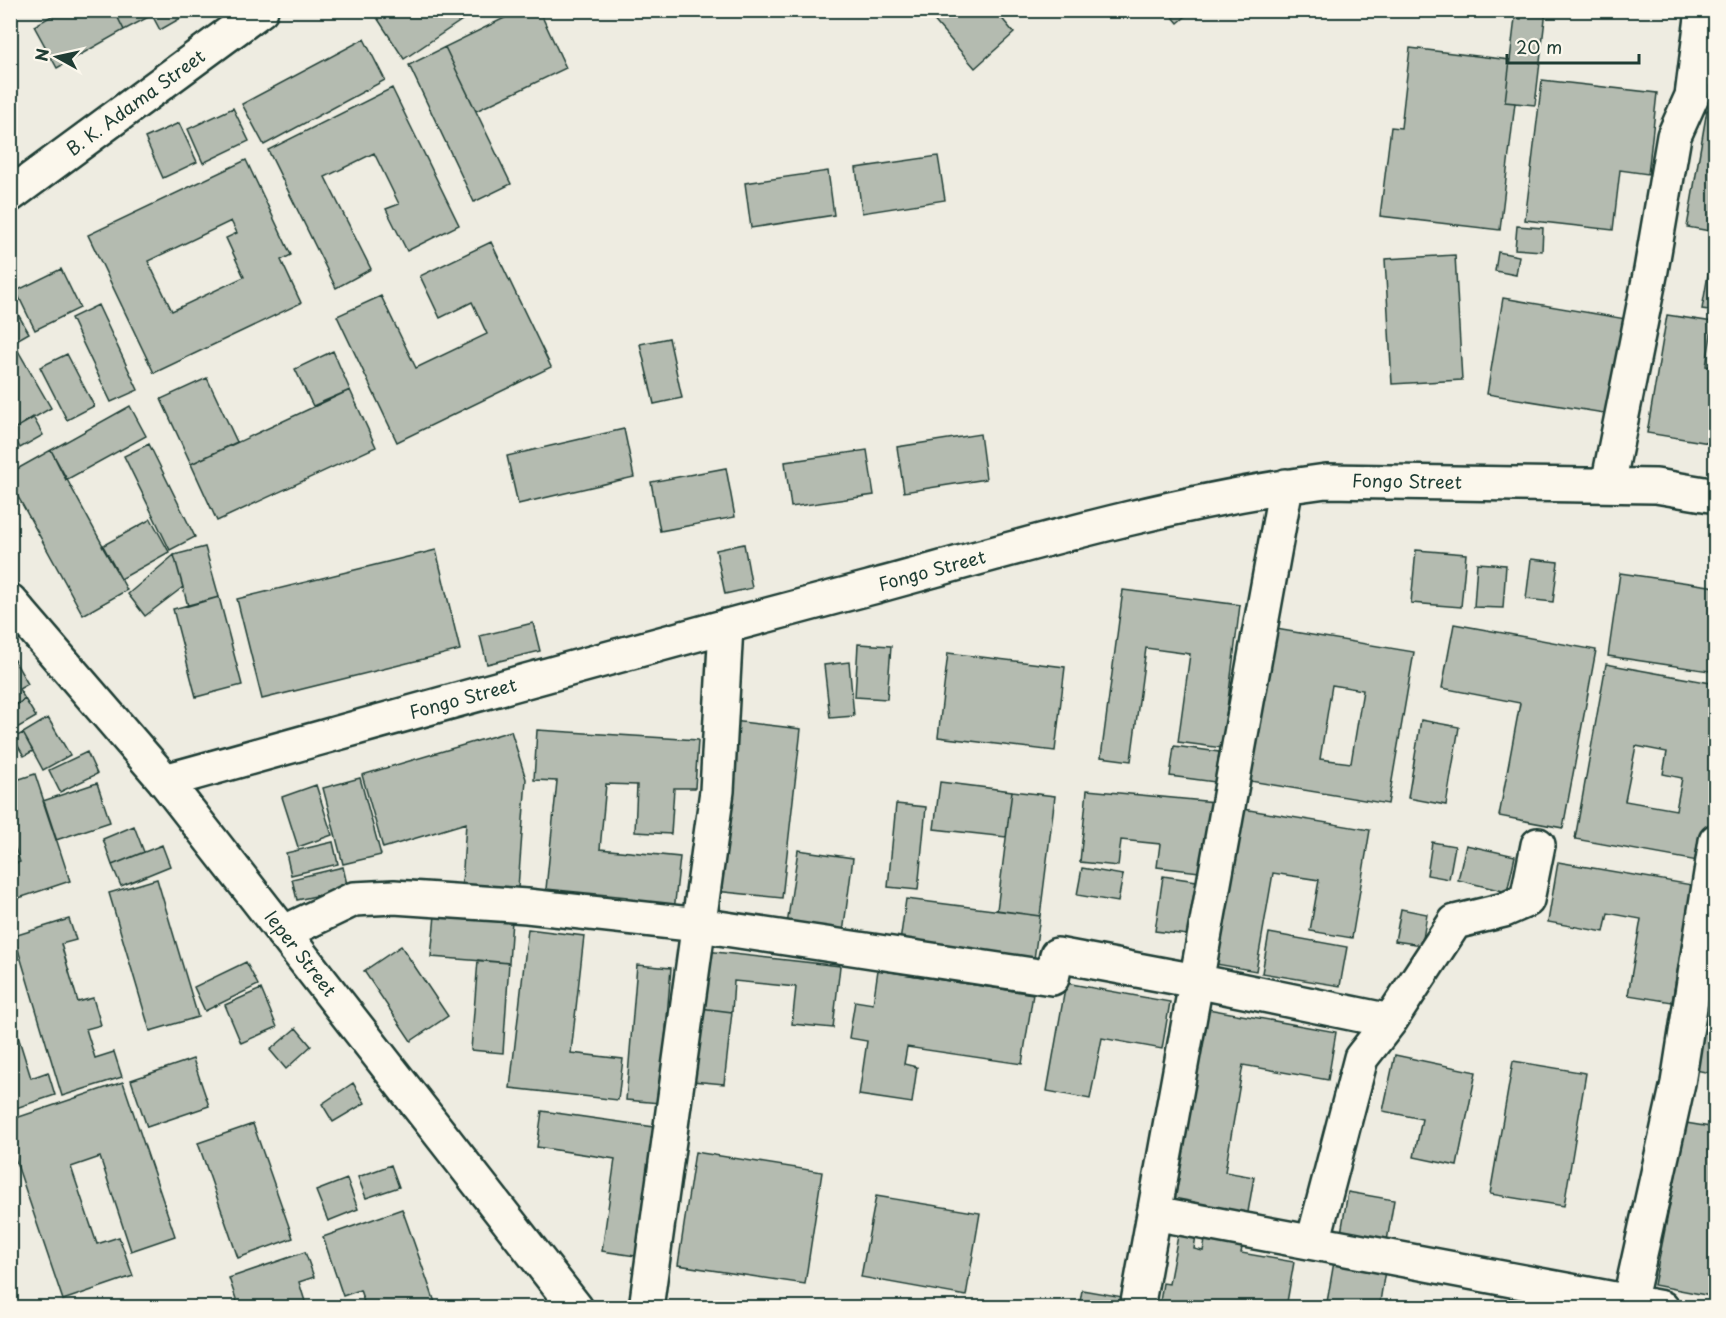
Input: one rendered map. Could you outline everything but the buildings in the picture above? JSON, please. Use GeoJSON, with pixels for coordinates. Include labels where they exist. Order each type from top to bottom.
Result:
{"type":"FeatureCollection","features":[{"type":"Feature","properties":{"kind":"main road","name":"B. K. Adama Street"},"geometry":{"type":"LineString","coordinates":[[10,195],[261,10]]}},
{"type":"Feature","properties":{"kind":"main road"},"geometry":{"type":"LineString","coordinates":[[1608,485],[1651,270],[1674,136],[1692,96],[1703,10]]}},
{"type":"Feature","properties":{"kind":"main road","name":"Fongo Street"},"geometry":{"type":"LineString","coordinates":[[165,781],[726,626],[1124,520],[1286,486],[1326,481],[1656,486],[1716,496]]}},
{"type":"Feature","properties":{"kind":"main road"},"geometry":{"type":"LineString","coordinates":[[1137,1308],[1286,486]]}},
{"type":"Feature","properties":{"kind":"main road","name":"Ieper Street"},"geometry":{"type":"LineString","coordinates":[[12,604],[165,781],[576,1308]]}},
{"type":"Feature","properties":{"kind":"main road"},"geometry":{"type":"LineString","coordinates":[[646,1308],[717,791],[726,626]]}},
{"type":"Feature","properties":{"kind":"main road"},"geometry":{"type":"LineString","coordinates":[[1629,1304],[1678,1083],[1716,841]]}},
{"type":"Feature","properties":{"kind":"main road"},"geometry":{"type":"LineString","coordinates":[[1313,1242],[1361,1058],[1390,1021],[1455,922],[1504,910],[1527,900],[1538,845]]}},
{"type":"Feature","properties":{"kind":"main road"},"geometry":{"type":"LineString","coordinates":[[283,933],[354,899],[394,897],[527,906],[699,926],[1052,978],[1057,955],[1390,1021]]}},
{"type":"Feature","properties":{"kind":"main road"},"geometry":{"type":"LineString","coordinates":[[1154,1213],[1629,1304],[1662,1308]]}}]}
